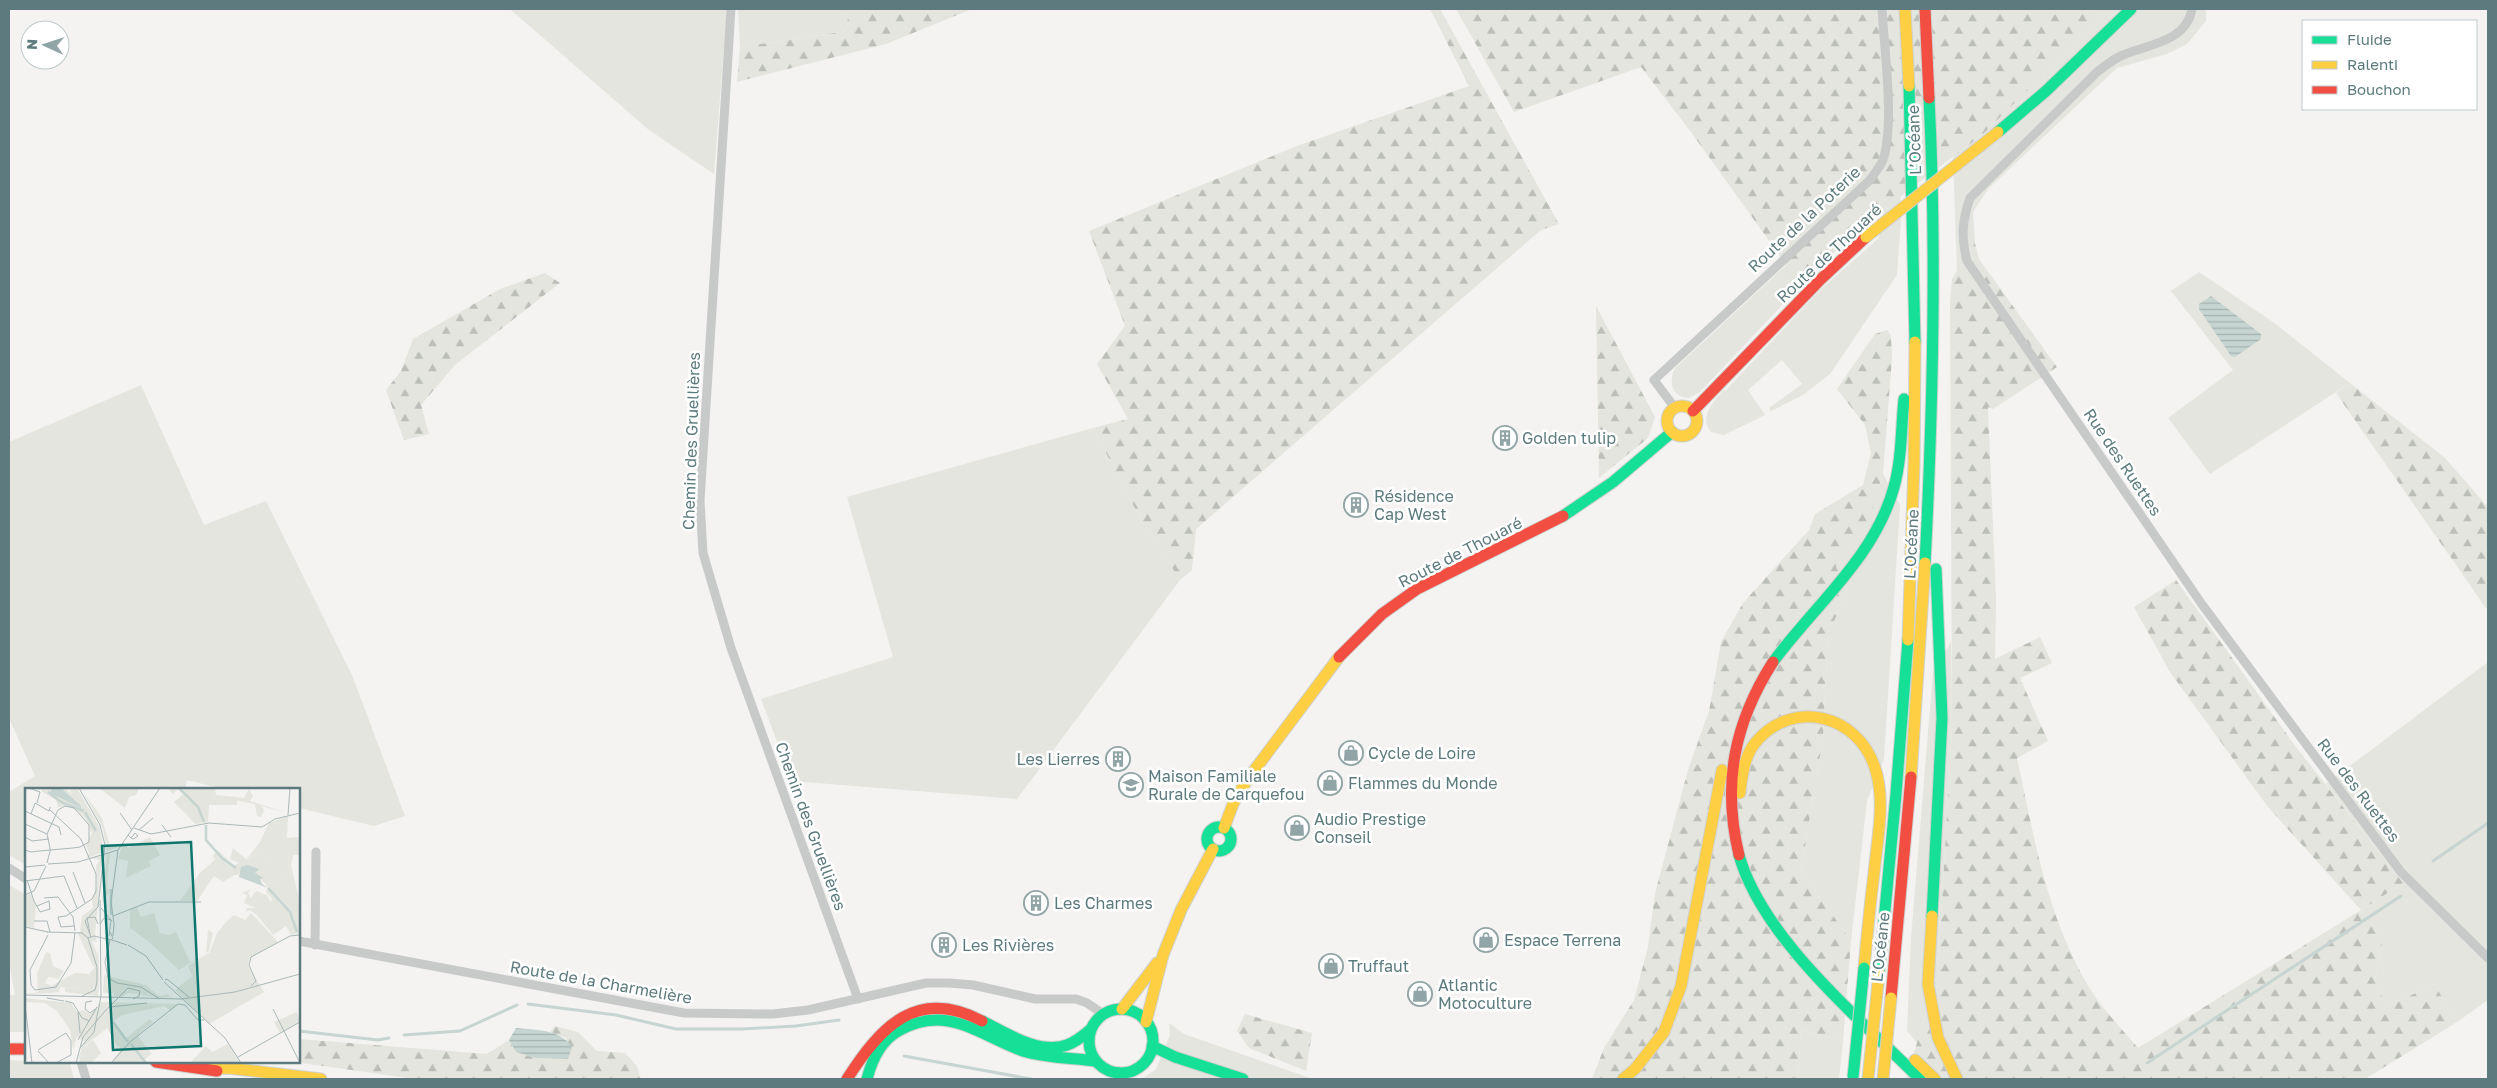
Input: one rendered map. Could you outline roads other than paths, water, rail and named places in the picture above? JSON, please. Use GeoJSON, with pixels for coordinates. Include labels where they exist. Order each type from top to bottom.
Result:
{"type":"FeatureCollection","features":[{"type":"Feature","properties":{"kind":"main road","name":"L’Océane"},"geometry":{"type":"LineString","coordinates":[[1868,1079],[1896,801],[1909,617],[1914,362],[1914,224],[1905,9]]}},
{"type":"Feature","properties":{"kind":"main road","name":"L’Océane"},"geometry":{"type":"LineString","coordinates":[[1883,1079],[1916,734],[1928,533],[1933,220],[1925,9]]}},
{"type":"Feature","properties":{"kind":"main road","name":"Route de Thouaré"},"geometry":{"type":"LineString","coordinates":[[1693,411],[1821,279],[1866,237],[1998,132],[2067,71],[2131,9]]}},
{"type":"Feature","properties":{"kind":"main road"},"geometry":{"type":"LineString","coordinates":[[1914,362],[1906,379],[1897,472],[1878,530],[1862,556],[1768,670],[1747,710],[1737,738],[1732,767],[1730,814],[1740,860],[1755,896],[1781,936],[1920,1079]]}},
{"type":"Feature","properties":{"kind":"main road"},"geometry":{"type":"LineString","coordinates":[[1684,406],[1693,411],[1697,420],[1692,432],[1684,436],[1672,432],[1668,420],[1674,408],[1684,406]]}},
{"type":"Feature","properties":{"kind":"main road","name":"Route de Thouaré"},"geometry":{"type":"LineString","coordinates":[[1163,955],[1181,910],[1213,849],[1221,850],[1228,846],[1230,836],[1224,828],[1230,809],[1259,764],[1331,668],[1370,624],[1400,600],[1424,586],[1548,525],[1573,510],[1647,454],[1672,432]]}},
{"type":"Feature","properties":{"kind":"main road"},"geometry":{"type":"LineString","coordinates":[[1928,533],[1936,556],[1942,718],[1928,984],[1938,1038],[1958,1079]]}},
{"type":"Feature","properties":{"kind":"main road"},"geometry":{"type":"LineString","coordinates":[[1623,1079],[1635,1069],[1664,1032],[1681,986],[1724,761],[1733,727],[1757,676],[1768,670]]}},
{"type":"Feature","properties":{"kind":"main road"},"geometry":{"type":"LineString","coordinates":[[1834,977],[1801,944],[1771,903],[1758,880],[1745,840],[1740,799],[1744,764],[1756,741],[1770,729],[1787,720],[1809,716],[1836,721],[1862,740],[1874,766],[1880,800],[1853,1078]]}},
{"type":"Feature","properties":{"kind":"main road"},"geometry":{"type":"LineString","coordinates":[[1122,1009],[1163,955]]}},
{"type":"Feature","properties":{"kind":"main road"},"geometry":{"type":"LineString","coordinates":[[1146,1022],[1163,955]]}},
{"type":"Feature","properties":{"kind":"main road"},"geometry":{"type":"LineString","coordinates":[[1847,991],[1935,1079]]}},
{"type":"Feature","properties":{"kind":"main road"},"geometry":{"type":"LineString","coordinates":[[847,1079],[877,1035],[898,1018],[920,1010],[955,1011],[968,1014],[1017,1038],[1054,1047],[1075,1042],[1090,1030],[1103,1014],[1122,1009],[1140,1015],[1146,1022],[1153,1038],[1146,1061],[1130,1075],[1116,1073],[1097,1064],[1024,1051],[966,1024],[947,1019],[923,1018],[905,1026],[888,1037],[877,1051],[867,1079]]}},
{"type":"Feature","properties":{"kind":"main road"},"geometry":{"type":"LineString","coordinates":[[1090,1030],[1089,1048],[1105,1079]]}},
{"type":"Feature","properties":{"kind":"main road"},"geometry":{"type":"LineString","coordinates":[[1152,1046],[1175,1057],[1244,1079]]}},
{"type":"Feature","properties":{"kind":"main road"},"geometry":{"type":"LineString","coordinates":[[9,1048],[25,1049]]}},
{"type":"Feature","properties":{"kind":"main road"},"geometry":{"type":"LineString","coordinates":[[164,1063],[209,1069],[259,1079]]}},
{"type":"Feature","properties":{"kind":"main road"},"geometry":{"type":"LineString","coordinates":[[209,1069],[228,1068],[321,1079]]}},
{"type":"Feature","properties":{"kind":"street","name":"Chemin des Gruellières"},"geometry":{"type":"LineString","coordinates":[[731,9],[700,501],[703,553],[731,648],[858,999]]}},
{"type":"Feature","properties":{"kind":"street","name":"Route de la Poterie"},"geometry":{"type":"LineString","coordinates":[[1674,408],[1654,380],[1870,180],[1882,161],[1887,138],[1888,108],[1882,9]]}},
{"type":"Feature","properties":{"kind":"street","name":"Rue des Ruettes"},"geometry":{"type":"LineString","coordinates":[[2192,9],[2191,17],[2184,29],[2172,38],[2120,56],[2097,72],[1970,198],[1962,219],[1962,242],[1967,261],[2201,603],[2401,872],[2488,958]]}},
{"type":"Feature","properties":{"kind":"street"},"geometry":{"type":"LineString","coordinates":[[316,852],[316,945]]}},
{"type":"Feature","properties":{"kind":"street"},"geometry":{"type":"LineString","coordinates":[[9,868],[25,878]]}},
{"type":"Feature","properties":{"kind":"street","name":"Route de la Charmelière"},"geometry":{"type":"LineString","coordinates":[[300,941],[684,1013],[773,1014],[808,1010],[926,983],[949,983],[973,985],[1035,999],[1076,999],[1087,1003],[1103,1014]]}},
{"type":"Feature","properties":{"kind":"street"},"geometry":{"type":"LineString","coordinates":[[81,1063],[86,1079]]}},
{"type":"Feature","properties":{"kind":"waterway"},"geometry":{"type":"LineString","coordinates":[[2433,861],[2488,823]]}},
{"type":"Feature","properties":{"kind":"waterway"},"geometry":{"type":"LineString","coordinates":[[2147,1063],[2401,896]]}},
{"type":"Feature","properties":{"kind":"waterway"},"geometry":{"type":"LineString","coordinates":[[528,1004],[616,1015],[676,1029],[742,1029],[796,1026],[839,1020]]}},
{"type":"Feature","properties":{"kind":"waterway"},"geometry":{"type":"LineString","coordinates":[[404,1035],[460,1031],[517,1005]]}},
{"type":"Feature","properties":{"kind":"waterway"},"geometry":{"type":"LineString","coordinates":[[300,1031],[378,1040],[389,1038]]}},
{"type":"Feature","properties":{"kind":"waterway"},"geometry":{"type":"LineString","coordinates":[[904,1056],[1031,1079]]}},
{"type":"Feature","properties":{"kind":"place","name":"Golden tulip"},"geometry":{"type":"Point","coordinates":[1505,438]}},
{"type":"Feature","properties":{"kind":"place","name":"Résidence Cap West"},"geometry":{"type":"Point","coordinates":[1356,505]}},
{"type":"Feature","properties":{"kind":"place","name":"Cycle de Loire"},"geometry":{"type":"Point","coordinates":[1351,753]}},
{"type":"Feature","properties":{"kind":"place","name":"Les Lierres"},"geometry":{"type":"Point","coordinates":[1118,759]}},
{"type":"Feature","properties":{"kind":"place","name":"Flammes du Monde"},"geometry":{"type":"Point","coordinates":[1330,783]}},
{"type":"Feature","properties":{"kind":"place","name":"Maison Familiale Rurale de Carquefou"},"geometry":{"type":"Point","coordinates":[1131,785]}},
{"type":"Feature","properties":{"kind":"place","name":"Audio Prestige Conseil"},"geometry":{"type":"Point","coordinates":[1297,828]}},
{"type":"Feature","properties":{"kind":"place","name":"Les Charmes"},"geometry":{"type":"Point","coordinates":[1036,903]}},
{"type":"Feature","properties":{"kind":"place","name":"Espace Terrena"},"geometry":{"type":"Point","coordinates":[1486,940]}},
{"type":"Feature","properties":{"kind":"place","name":"Les Rivières"},"geometry":{"type":"Point","coordinates":[944,945]}},
{"type":"Feature","properties":{"kind":"place","name":"Truffaut"},"geometry":{"type":"Point","coordinates":[1331,966]}},
{"type":"Feature","properties":{"kind":"place","name":"Atlantic Motoculture"},"geometry":{"type":"Point","coordinates":[1420,994]}}]}
